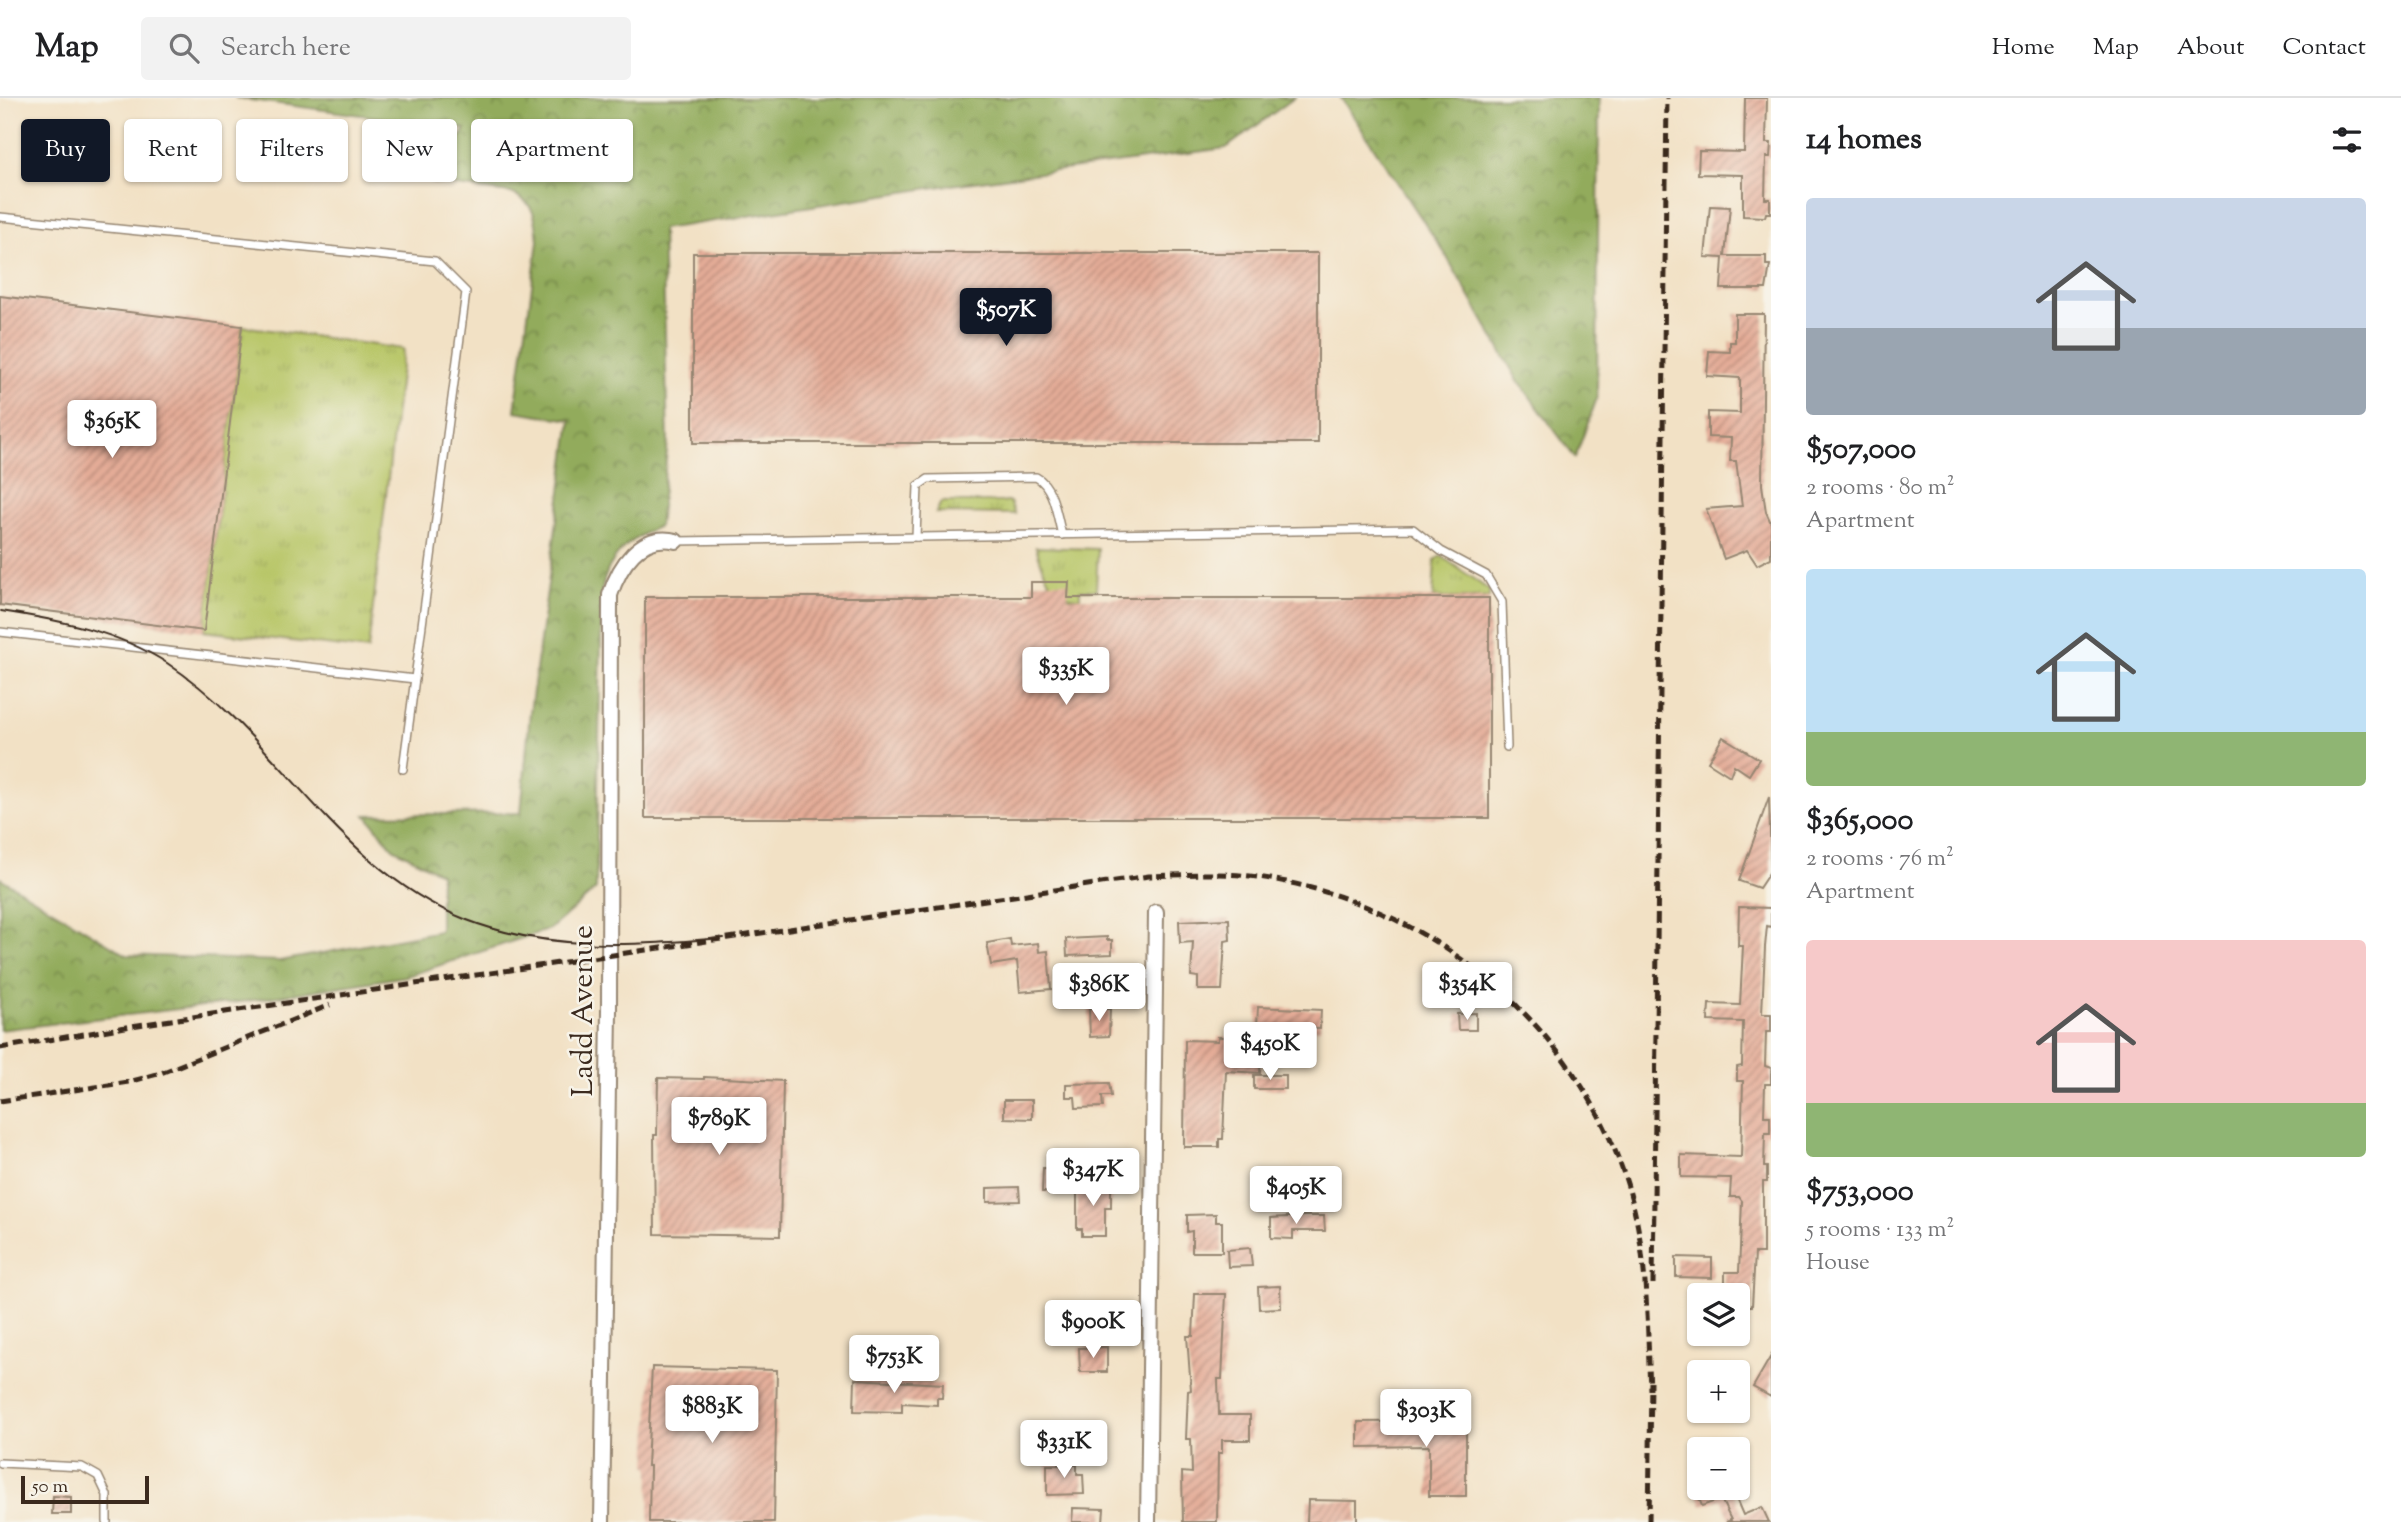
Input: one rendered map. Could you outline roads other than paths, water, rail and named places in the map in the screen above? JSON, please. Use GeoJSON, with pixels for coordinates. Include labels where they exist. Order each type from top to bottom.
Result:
{"type":"FeatureCollection","features":[{"type":"Feature","properties":{"kind":"street","name":"Ladd Avenue"},"geometry":{"type":"LineString","coordinates":[[602,1522],[609,1010],[610,595],[616,574],[632,553],[658,540],[676,541]]}},
{"type":"Feature","properties":{"kind":"street"},"geometry":{"type":"LineString","coordinates":[[1148,1522],[1157,912]]}},
{"type":"Feature","properties":{"kind":"lane"},"geometry":{"type":"LineString","coordinates":[[0,217],[435,261],[466,292],[403,769]]}},
{"type":"Feature","properties":{"kind":"lane"},"geometry":{"type":"LineString","coordinates":[[916,537],[918,486],[928,479],[1036,477],[1044,482],[1053,499],[1062,535]]}},
{"type":"Feature","properties":{"kind":"lane"},"geometry":{"type":"LineString","coordinates":[[676,541],[1413,530],[1441,551],[1486,575],[1502,602],[1507,747]]}},
{"type":"Feature","properties":{"kind":"lane"},"geometry":{"type":"LineString","coordinates":[[0,632],[415,679]]}},
{"type":"Feature","properties":{"kind":"lane"},"geometry":{"type":"LineString","coordinates":[[0,1463],[82,1467],[97,1476],[107,1495],[107,1522]]}},
{"type":"Feature","properties":{"kind":"tram line"},"geometry":{"type":"LineString","coordinates":[[1,611],[87,628],[128,643],[167,663],[207,693],[243,727],[344,836],[381,868],[421,897],[467,920],[498,930],[562,942],[626,944],[724,938]]}},
{"type":"Feature","properties":{"kind":"railway"},"geometry":{"type":"LineString","coordinates":[[1653,1284],[1667,98]]}},
{"type":"Feature","properties":{"kind":"railway"},"geometry":{"type":"LineString","coordinates":[[0,1048],[144,1024],[1149,876],[1250,876],[1314,889],[1375,910],[1432,940],[1485,978],[1532,1022],[1573,1073],[1605,1129],[1629,1190],[1635,1214],[1646,1289],[1650,1390]]}},
{"type":"Feature","properties":{"kind":"railway"},"geometry":{"type":"LineString","coordinates":[[0,1101],[129,1082],[161,1073],[330,1005]]}},
{"type":"Feature","properties":{"kind":"railway"},"geometry":{"type":"LineString","coordinates":[[1649,1522],[1651,1382]]}}]}
